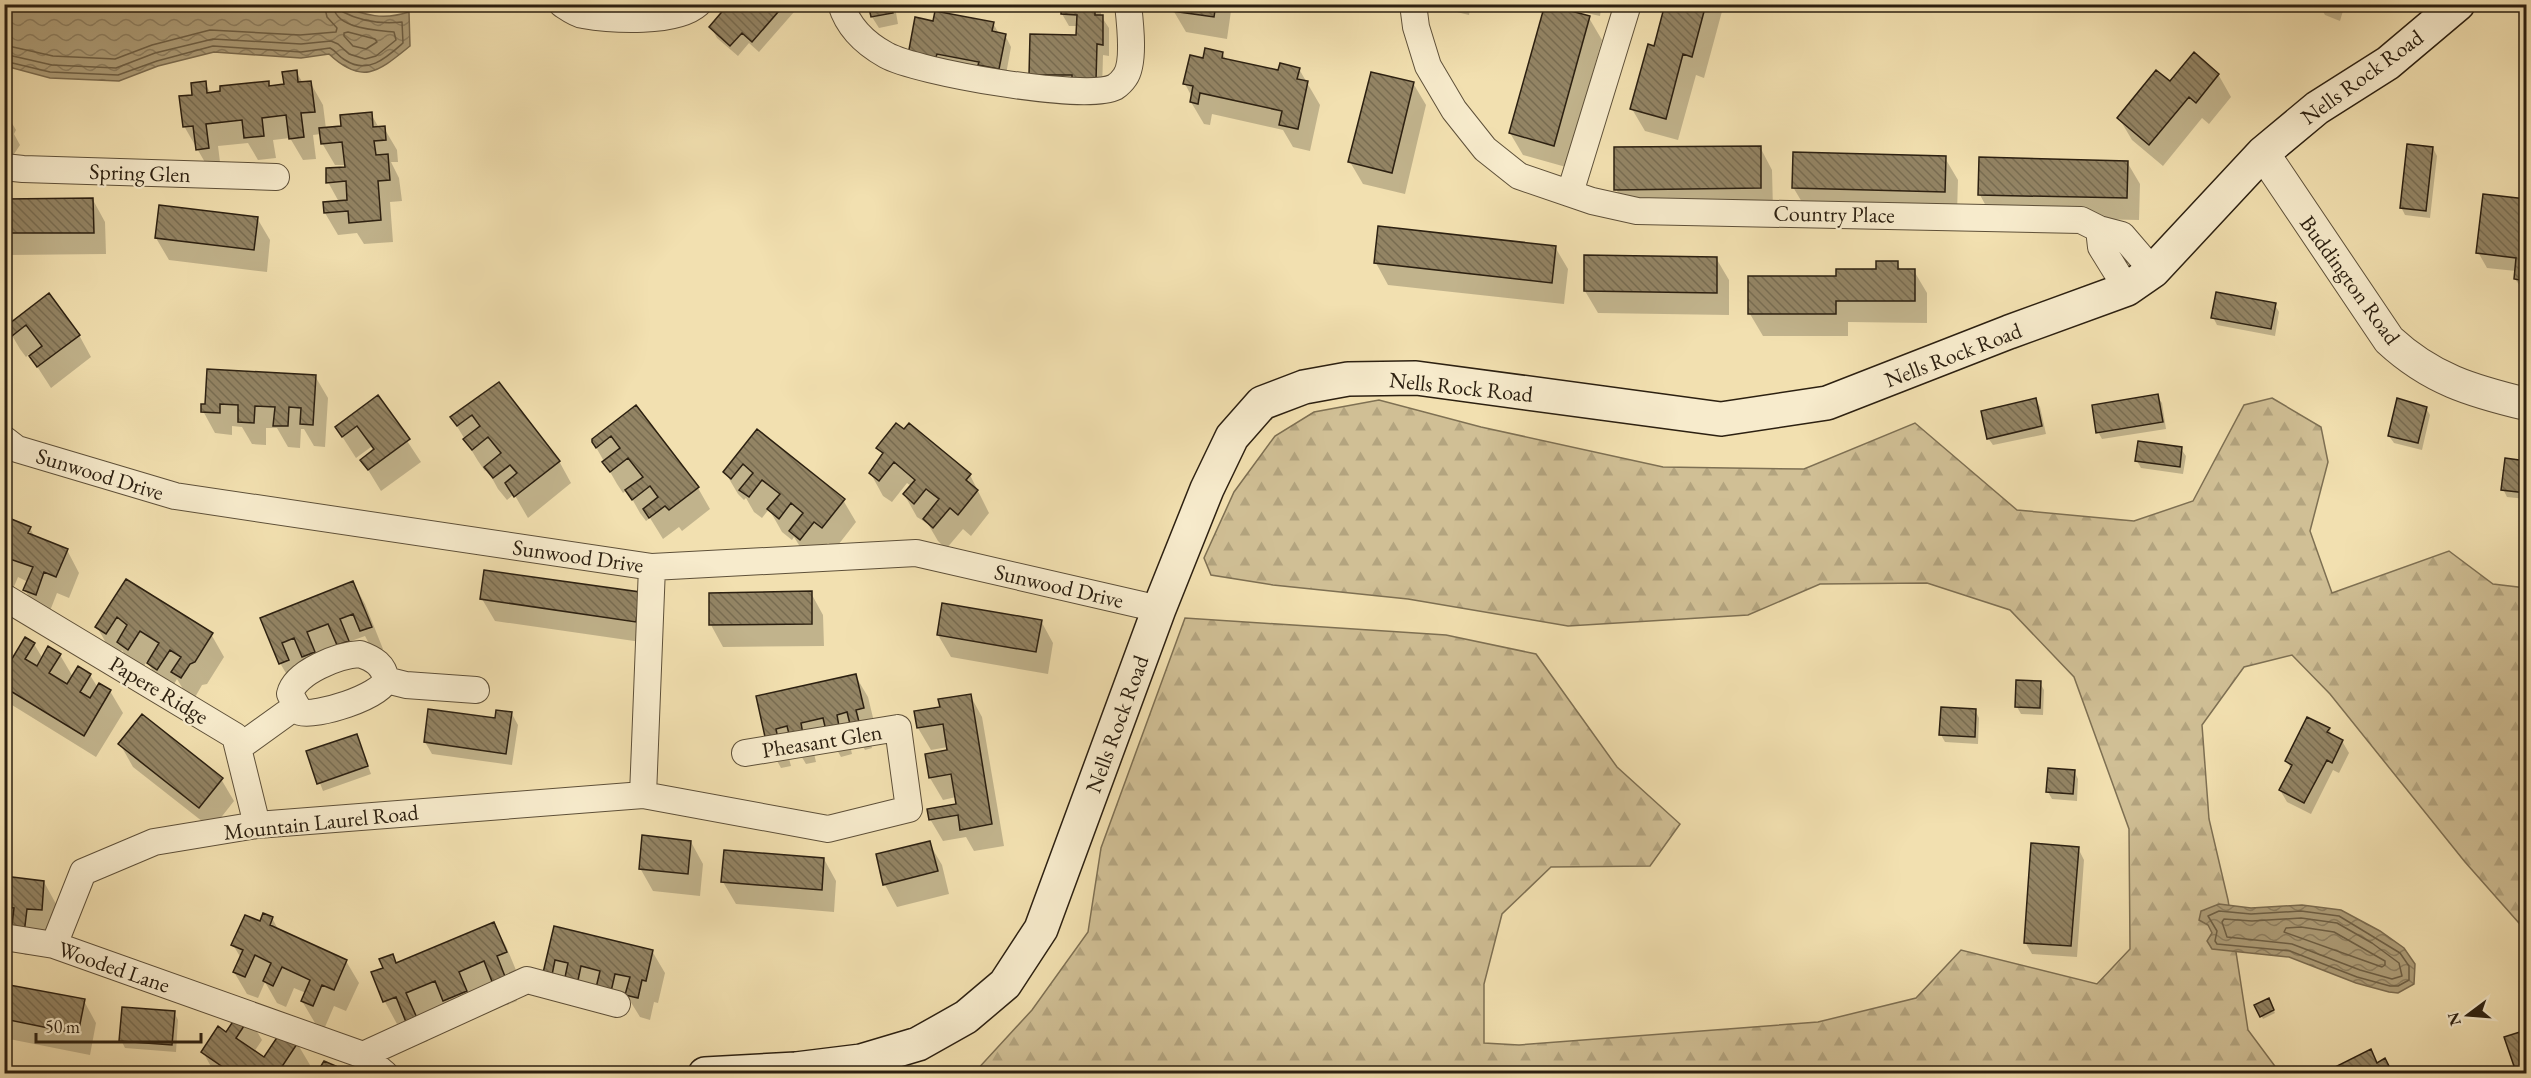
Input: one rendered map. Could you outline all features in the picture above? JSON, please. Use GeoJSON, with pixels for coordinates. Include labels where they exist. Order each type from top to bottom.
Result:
{"type":"FeatureCollection","features":[{"type":"Feature","properties":{"kind":"main road","name":"Nells Rock Road"},"geometry":{"type":"LineString","coordinates":[[705,1074],[795,1069],[861,1061],[918,1044],[966,1017],[1005,984],[1041,929],[1159,609],[1207,489],[1232,437],[1262,403],[1304,387],[1348,379],[1416,378],[1721,419],[1827,403],[2140,280],[2263,153],[2317,108],[2388,63],[2458,4]]}},
{"type":"Feature","properties":{"kind":"street"},"geometry":{"type":"LineString","coordinates":[[562,4],[580,15],[621,18],[669,17],[682,14],[698,4]]}},
{"type":"Feature","properties":{"kind":"street"},"geometry":{"type":"LineString","coordinates":[[842,4],[856,32],[887,56],[913,66],[1021,87],[1096,90],[1115,87],[1126,76],[1130,54],[1128,4]]}},
{"type":"Feature","properties":{"kind":"street","name":"Country Place"},"geometry":{"type":"LineString","coordinates":[[1413,4],[1416,27],[1428,66],[1454,110],[1485,149],[1519,176],[1570,194],[1637,211],[2081,220],[2099,229],[2122,235],[2140,280]]}},
{"type":"Feature","properties":{"kind":"street"},"geometry":{"type":"LineString","coordinates":[[1570,194],[1628,4]]}},
{"type":"Feature","properties":{"kind":"street","name":"Buddington Road"},"geometry":{"type":"LineString","coordinates":[[2263,153],[2389,340],[2410,359],[2441,378],[2474,392],[2526,404]]}},
{"type":"Feature","properties":{"kind":"street","name":"Spring Glen"},"geometry":{"type":"LineString","coordinates":[[4,167],[276,177]]}},
{"type":"Feature","properties":{"kind":"street","name":"Sunwood Drive"},"geometry":{"type":"LineString","coordinates":[[4,439],[17,449],[175,496],[652,567],[916,553],[1159,609]]}},
{"type":"Feature","properties":{"kind":"street"},"geometry":{"type":"LineString","coordinates":[[643,795],[652,567]]}},
{"type":"Feature","properties":{"kind":"street","name":"Papere Ridge"},"geometry":{"type":"LineString","coordinates":[[4,597],[235,736],[257,825]]}},
{"type":"Feature","properties":{"kind":"street"},"geometry":{"type":"LineString","coordinates":[[360,654],[368,657],[384,670],[386,680],[380,689],[367,696],[308,714],[300,712],[295,707],[290,694],[293,684],[299,678],[340,658],[360,654]]}},
{"type":"Feature","properties":{"kind":"street"},"geometry":{"type":"LineString","coordinates":[[386,680],[406,685],[476,690]]}},
{"type":"Feature","properties":{"kind":"street"},"geometry":{"type":"LineString","coordinates":[[238,748],[295,707]]}},
{"type":"Feature","properties":{"kind":"street","name":"Mountain Laurel Road"},"geometry":{"type":"LineString","coordinates":[[54,945],[83,872],[154,842],[257,825],[643,795],[828,829],[909,808],[898,728]]}},
{"type":"Feature","properties":{"kind":"street","name":"Pheasant Glen"},"geometry":{"type":"LineString","coordinates":[[745,753],[898,728]]}},
{"type":"Feature","properties":{"kind":"street","name":"Wooded Lane"},"geometry":{"type":"LineString","coordinates":[[4,937],[54,945],[363,1055],[385,1074]]}},
{"type":"Feature","properties":{"kind":"street"},"geometry":{"type":"LineString","coordinates":[[363,1055],[526,980],[617,1004]]}},
{"type":"Feature","properties":{"kind":"green space"},"geometry":{"type":"Polygon","coordinates":[[[2272,398],[2321,427],[2328,462],[2310,531],[2332,593],[2449,551],[2493,584],[2526,588],[2526,931],[2465,862],[2330,694],[2292,655],[2244,667],[2202,725],[2209,819],[2228,900],[2248,1030],[2280,1073],[971,1074],[1032,1010],[1088,932],[1101,848],[1185,618],[1446,635],[1536,654],[1617,767],[1680,824],[1650,866],[1551,867],[1502,914],[1484,984],[1484,1043],[1519,1045],[1818,1022],[1916,998],[1961,950],[2097,984],[2130,949],[2129,829],[2074,677],[2010,610],[1927,583],[1820,584],[1748,615],[1568,626],[1408,599],[1273,585],[1211,575],[1204,558],[1234,492],[1275,436],[1314,412],[1379,400],[1481,427],[1663,467],[1804,469],[1915,423],[2017,510],[2134,521],[2193,501],[2244,405],[2272,398]]]}},
{"type":"Feature","properties":{"kind":"water"},"geometry":{"type":"Polygon","coordinates":[[[4,5],[341,5],[375,16],[391,16],[409,12],[410,46],[380,68],[361,72],[341,64],[329,54],[301,58],[214,52],[158,66],[119,81],[50,78],[5,66],[4,5]]]}},
{"type":"Feature","properties":{"kind":"water"},"geometry":{"type":"Polygon","coordinates":[[[2219,904],[2251,908],[2302,905],[2341,910],[2380,931],[2404,948],[2415,964],[2414,984],[2398,993],[2389,992],[2356,983],[2289,957],[2212,949],[2207,941],[2212,933],[2208,925],[2199,920],[2201,911],[2219,904]]]}},
{"type":"Feature","properties":{"kind":"building"},"geometry":{"type":"Polygon","coordinates":[[[733,4],[785,4],[752,42],[742,33],[730,46],[709,27],[726,7],[729,9],[733,4]]]}},
{"type":"Feature","properties":{"kind":"building"},"geometry":{"type":"Polygon","coordinates":[[[868,4],[891,4],[893,13],[871,17],[868,4]]]}},
{"type":"Feature","properties":{"kind":"building"},"geometry":{"type":"Polygon","coordinates":[[[1061,4],[1095,4],[1095,15],[1103,15],[1103,45],[1097,44],[1096,81],[1072,80],[1072,75],[1029,75],[1030,34],[1076,35],[1077,15],[1061,14],[1061,4]]]}},
{"type":"Feature","properties":{"kind":"building"},"geometry":{"type":"Polygon","coordinates":[[[1173,4],[1216,4],[1214,17],[1172,11],[1173,4]]]}},
{"type":"Feature","properties":{"kind":"building"},"geometry":{"type":"Polygon","coordinates":[[[1545,4],[1590,16],[1554,146],[1509,133],[1545,4]]]}},
{"type":"Feature","properties":{"kind":"building"},"geometry":{"type":"Polygon","coordinates":[[[1665,4],[1706,4],[1692,57],[1683,54],[1666,119],[1630,109],[1648,44],[1654,46],[1665,4]]]}},
{"type":"Feature","properties":{"kind":"building"},"geometry":{"type":"Polygon","coordinates":[[[935,11],[994,22],[992,31],[1006,34],[999,69],[978,65],[979,62],[937,54],[935,60],[908,55],[915,17],[933,21],[935,11]]]}},
{"type":"Feature","properties":{"kind":"building"},"geometry":{"type":"Polygon","coordinates":[[[1205,48],[1223,52],[1222,58],[1278,70],[1280,63],[1300,68],[1297,79],[1308,81],[1298,129],[1279,125],[1282,111],[1200,93],[1198,104],[1190,102],[1193,86],[1183,84],[1190,55],[1203,58],[1205,48]]]}},
{"type":"Feature","properties":{"kind":"building"},"geometry":{"type":"Polygon","coordinates":[[[2194,52],[2219,74],[2196,103],[2189,97],[2149,145],[2117,118],[2156,70],[2170,81],[2194,52]]]}},
{"type":"Feature","properties":{"kind":"building"},"geometry":{"type":"Polygon","coordinates":[[[297,70],[298,82],[311,81],[315,112],[301,113],[304,137],[289,139],[286,115],[262,118],[264,136],[244,138],[242,120],[206,124],[209,148],[196,150],[193,126],[183,127],[179,96],[192,95],[191,83],[206,81],[207,93],[220,91],[220,86],[269,81],[269,86],[284,84],[282,72],[297,70]]]}},
{"type":"Feature","properties":{"kind":"building"},"geometry":{"type":"Polygon","coordinates":[[[1371,72],[1414,82],[1392,173],[1348,162],[1371,72]]]}},
{"type":"Feature","properties":{"kind":"building"},"geometry":{"type":"Polygon","coordinates":[[[372,112],[373,127],[385,126],[386,140],[374,141],[376,155],[388,154],[390,180],[378,181],[381,220],[349,223],[348,211],[324,213],[323,202],[347,200],[346,181],[326,183],[326,168],[345,167],[342,142],[321,144],[319,128],[341,126],[340,115],[372,112]]]}},
{"type":"Feature","properties":{"kind":"building"},"geometry":{"type":"Polygon","coordinates":[[[2407,144],[2433,147],[2426,211],[2400,208],[2407,144]]]}},
{"type":"Feature","properties":{"kind":"building"},"geometry":{"type":"Polygon","coordinates":[[[1761,146],[1761,188],[1614,190],[1614,147],[1761,146]]]}},
{"type":"Feature","properties":{"kind":"building"},"geometry":{"type":"Polygon","coordinates":[[[1793,152],[1946,156],[1945,192],[1792,188],[1793,152]]]}},
{"type":"Feature","properties":{"kind":"building"},"geometry":{"type":"Polygon","coordinates":[[[1979,157],[2128,161],[2127,198],[1978,195],[1979,157]]]}},
{"type":"Feature","properties":{"kind":"building"},"geometry":{"type":"Polygon","coordinates":[[[2483,194],[2526,199],[2526,281],[2514,279],[2516,258],[2476,253],[2483,194]]]}},
{"type":"Feature","properties":{"kind":"building"},"geometry":{"type":"Polygon","coordinates":[[[93,198],[94,233],[4,233],[4,199],[93,198]]]}},
{"type":"Feature","properties":{"kind":"building"},"geometry":{"type":"Polygon","coordinates":[[[159,205],[258,217],[254,250],[155,238],[159,205]]]}},
{"type":"Feature","properties":{"kind":"building"},"geometry":{"type":"Polygon","coordinates":[[[1378,226],[1556,246],[1552,283],[1374,263],[1378,226]]]}},
{"type":"Feature","properties":{"kind":"building"},"geometry":{"type":"Polygon","coordinates":[[[1584,255],[1717,257],[1717,293],[1584,291],[1584,255]]]}},
{"type":"Feature","properties":{"kind":"building"},"geometry":{"type":"Polygon","coordinates":[[[1876,261],[1898,261],[1898,269],[1915,269],[1915,301],[1836,301],[1836,314],[1748,314],[1748,276],[1836,276],[1836,269],[1876,269],[1876,261]]]}},
{"type":"Feature","properties":{"kind":"building"},"geometry":{"type":"Polygon","coordinates":[[[2216,292],[2276,303],[2271,329],[2211,318],[2216,292]]]}},
{"type":"Feature","properties":{"kind":"building"},"geometry":{"type":"Polygon","coordinates":[[[49,293],[80,335],[37,367],[29,356],[42,346],[26,325],[12,336],[5,327],[49,293]]]}},
{"type":"Feature","properties":{"kind":"building"},"geometry":{"type":"Polygon","coordinates":[[[207,369],[316,375],[313,425],[300,424],[301,408],[289,407],[288,426],[273,426],[275,407],[255,406],[254,423],[238,422],[238,405],[220,404],[220,413],[201,412],[201,404],[205,404],[207,369]]]}},
{"type":"Feature","properties":{"kind":"building"},"geometry":{"type":"Polygon","coordinates":[[[499,382],[560,461],[514,497],[505,483],[517,473],[510,465],[493,478],[484,467],[501,453],[488,437],[472,450],[463,439],[480,426],[472,415],[457,426],[450,417],[499,382]]]}},
{"type":"Feature","properties":{"kind":"building"},"geometry":{"type":"Polygon","coordinates":[[[2158,394],[2163,422],[2096,433],[2092,405],[2158,394]]]}},
{"type":"Feature","properties":{"kind":"building"},"geometry":{"type":"Polygon","coordinates":[[[378,395],[410,439],[368,470],[360,460],[374,449],[357,426],[342,437],[335,427],[378,395]]]}},
{"type":"Feature","properties":{"kind":"building"},"geometry":{"type":"Polygon","coordinates":[[[2036,398],[2042,426],[1987,439],[1981,411],[2036,398]]]}},
{"type":"Feature","properties":{"kind":"building"},"geometry":{"type":"Polygon","coordinates":[[[2397,398],[2427,407],[2418,443],[2388,436],[2397,398]]]}},
{"type":"Feature","properties":{"kind":"building"},"geometry":{"type":"Polygon","coordinates":[[[636,405],[699,487],[669,510],[665,506],[649,518],[643,509],[658,497],[650,486],[632,500],[625,490],[643,477],[628,458],[610,472],[602,462],[620,448],[611,436],[596,448],[592,442],[592,439],[636,405]]]}},
{"type":"Feature","properties":{"kind":"building"},"geometry":{"type":"Polygon","coordinates":[[[896,423],[904,429],[909,423],[971,474],[966,480],[978,490],[958,515],[950,508],[933,528],[923,519],[939,499],[926,489],[914,504],[903,494],[915,480],[894,462],[879,481],[869,473],[883,453],[876,448],[896,423]]]}},
{"type":"Feature","properties":{"kind":"building"},"geometry":{"type":"Polygon","coordinates":[[[757,429],[845,499],[822,528],[814,522],[800,540],[789,531],[803,513],[791,503],[779,519],[767,509],[780,494],[762,480],[749,497],[739,490],[753,473],[743,464],[731,479],[723,472],[757,429]]]}},
{"type":"Feature","properties":{"kind":"building"},"geometry":{"type":"Polygon","coordinates":[[[2138,441],[2182,447],[2180,467],[2135,461],[2138,441]]]}},
{"type":"Feature","properties":{"kind":"building"},"geometry":{"type":"Polygon","coordinates":[[[2505,458],[2526,461],[2526,493],[2501,490],[2505,458]]]}},
{"type":"Feature","properties":{"kind":"building"},"geometry":{"type":"Polygon","coordinates":[[[4,516],[31,527],[28,533],[68,549],[56,577],[44,572],[36,595],[23,590],[33,567],[4,557],[4,516]]]}},
{"type":"Feature","properties":{"kind":"building"},"geometry":{"type":"Polygon","coordinates":[[[484,570],[640,592],[636,622],[480,599],[484,570]]]}},
{"type":"Feature","properties":{"kind":"building"},"geometry":{"type":"Polygon","coordinates":[[[126,579],[213,633],[195,662],[190,664],[181,678],[171,672],[181,657],[170,650],[157,670],[147,663],[159,643],[140,631],[128,650],[117,642],[127,625],[117,617],[106,634],[95,627],[126,579]]]}},
{"type":"Feature","properties":{"kind":"building"},"geometry":{"type":"Polygon","coordinates":[[[353,581],[372,627],[360,631],[353,614],[340,619],[349,641],[337,645],[328,624],[307,632],[315,652],[302,657],[294,638],[282,643],[289,660],[279,664],[260,618],[353,581]]]}},
{"type":"Feature","properties":{"kind":"building"},"geometry":{"type":"Polygon","coordinates":[[[812,591],[812,624],[709,625],[709,593],[812,591]]]}},
{"type":"Feature","properties":{"kind":"building"},"geometry":{"type":"Polygon","coordinates":[[[942,603],[1042,620],[1036,652],[937,635],[942,603]]]}},
{"type":"Feature","properties":{"kind":"building"},"geometry":{"type":"Polygon","coordinates":[[[25,637],[35,643],[25,659],[37,666],[48,646],[61,654],[49,673],[67,684],[78,666],[91,674],[80,692],[90,698],[99,683],[111,690],[84,736],[4,687],[4,672],[25,637]]]}},
{"type":"Feature","properties":{"kind":"building"},"geometry":{"type":"Polygon","coordinates":[[[856,674],[864,708],[856,710],[860,726],[851,728],[847,712],[837,715],[840,732],[827,735],[823,718],[801,723],[804,740],[791,742],[787,726],[776,729],[779,744],[767,746],[756,696],[856,674]]]}},
{"type":"Feature","properties":{"kind":"building"},"geometry":{"type":"Polygon","coordinates":[[[2016,680],[2041,681],[2040,708],[2015,707],[2016,680]]]}},
{"type":"Feature","properties":{"kind":"building"},"geometry":{"type":"Polygon","coordinates":[[[971,694],[992,824],[960,830],[958,815],[929,820],[927,809],[956,804],[951,774],[929,778],[925,754],[947,750],[943,724],[917,728],[914,711],[940,707],[938,699],[971,694]]]}},
{"type":"Feature","properties":{"kind":"building"},"geometry":{"type":"Polygon","coordinates":[[[1941,707],[1976,709],[1975,737],[1939,735],[1941,707]]]}},
{"type":"Feature","properties":{"kind":"building"},"geometry":{"type":"Polygon","coordinates":[[[428,709],[495,718],[496,710],[512,712],[506,754],[424,742],[428,709]]]}},
{"type":"Feature","properties":{"kind":"building"},"geometry":{"type":"Polygon","coordinates":[[[142,714],[223,778],[199,808],[118,744],[142,714]]]}},
{"type":"Feature","properties":{"kind":"building"},"geometry":{"type":"Polygon","coordinates":[[[2307,717],[2330,728],[2327,732],[2343,740],[2332,763],[2327,760],[2304,803],[2279,790],[2292,765],[2285,761],[2307,717]]]}},
{"type":"Feature","properties":{"kind":"building"},"geometry":{"type":"Polygon","coordinates":[[[357,734],[368,766],[317,784],[306,751],[357,734]]]}},
{"type":"Feature","properties":{"kind":"building"},"geometry":{"type":"Polygon","coordinates":[[[2048,768],[2075,770],[2073,794],[2046,792],[2048,768]]]}},
{"type":"Feature","properties":{"kind":"building"},"geometry":{"type":"Polygon","coordinates":[[[642,835],[691,841],[688,874],[639,869],[642,835]]]}},
{"type":"Feature","properties":{"kind":"building"},"geometry":{"type":"Polygon","coordinates":[[[930,841],[938,871],[883,885],[876,854],[930,841]]]}},
{"type":"Feature","properties":{"kind":"building"},"geometry":{"type":"Polygon","coordinates":[[[2031,843],[2079,847],[2071,946],[2024,943],[2031,843]]]}},
{"type":"Feature","properties":{"kind":"building"},"geometry":{"type":"Polygon","coordinates":[[[724,850],[824,858],[822,890],[721,882],[724,850]]]}},
{"type":"Feature","properties":{"kind":"building"},"geometry":{"type":"Polygon","coordinates":[[[4,876],[44,881],[42,910],[27,909],[24,934],[11,933],[14,908],[4,907],[4,876]]]}},
{"type":"Feature","properties":{"kind":"building"},"geometry":{"type":"Polygon","coordinates":[[[263,913],[273,917],[270,925],[347,960],[334,990],[322,985],[313,1006],[301,1001],[310,980],[282,967],[273,986],[263,981],[271,963],[255,955],[245,977],[233,972],[243,950],[231,945],[245,915],[260,921],[263,913]]]}},
{"type":"Feature","properties":{"kind":"building"},"geometry":{"type":"Polygon","coordinates":[[[494,922],[507,952],[497,956],[506,979],[493,984],[484,961],[459,972],[467,991],[443,1001],[435,981],[406,993],[417,1018],[406,1022],[396,997],[383,1002],[371,972],[383,968],[379,959],[393,954],[396,963],[494,922]]]}},
{"type":"Feature","properties":{"kind":"building"},"geometry":{"type":"Polygon","coordinates":[[[554,926],[653,950],[646,981],[642,980],[638,998],[625,995],[630,977],[615,974],[610,996],[595,992],[600,971],[581,966],[577,985],[564,982],[568,963],[555,960],[552,975],[543,973],[554,926]]]}},
{"type":"Feature","properties":{"kind":"building"},"geometry":{"type":"Polygon","coordinates":[[[4,984],[85,999],[78,1034],[4,1019],[4,984]]]}},
{"type":"Feature","properties":{"kind":"building"},"geometry":{"type":"Polygon","coordinates":[[[2269,998],[2274,1010],[2260,1017],[2254,1005],[2269,998]]]}},
{"type":"Feature","properties":{"kind":"building"},"geometry":{"type":"Polygon","coordinates":[[[122,1007],[175,1011],[172,1045],[119,1041],[122,1007]]]}},
{"type":"Feature","properties":{"kind":"building"},"geometry":{"type":"Polygon","coordinates":[[[240,1011],[250,1017],[236,1038],[264,1057],[282,1030],[299,1041],[281,1068],[290,1074],[233,1074],[201,1052],[218,1026],[226,1032],[240,1011]]]}},
{"type":"Feature","properties":{"kind":"building"},"geometry":{"type":"Polygon","coordinates":[[[2526,1030],[2526,1069],[2516,1072],[2504,1037],[2526,1030]]]}},
{"type":"Feature","properties":{"kind":"building"},"geometry":{"type":"Polygon","coordinates":[[[2371,1049],[2377,1063],[2385,1058],[2393,1074],[2326,1074],[2325,1072],[2371,1049]]]}},
{"type":"Feature","properties":{"kind":"building"},"geometry":{"type":"Polygon","coordinates":[[[324,1061],[336,1066],[331,1074],[316,1074],[324,1061]]]}}]}
